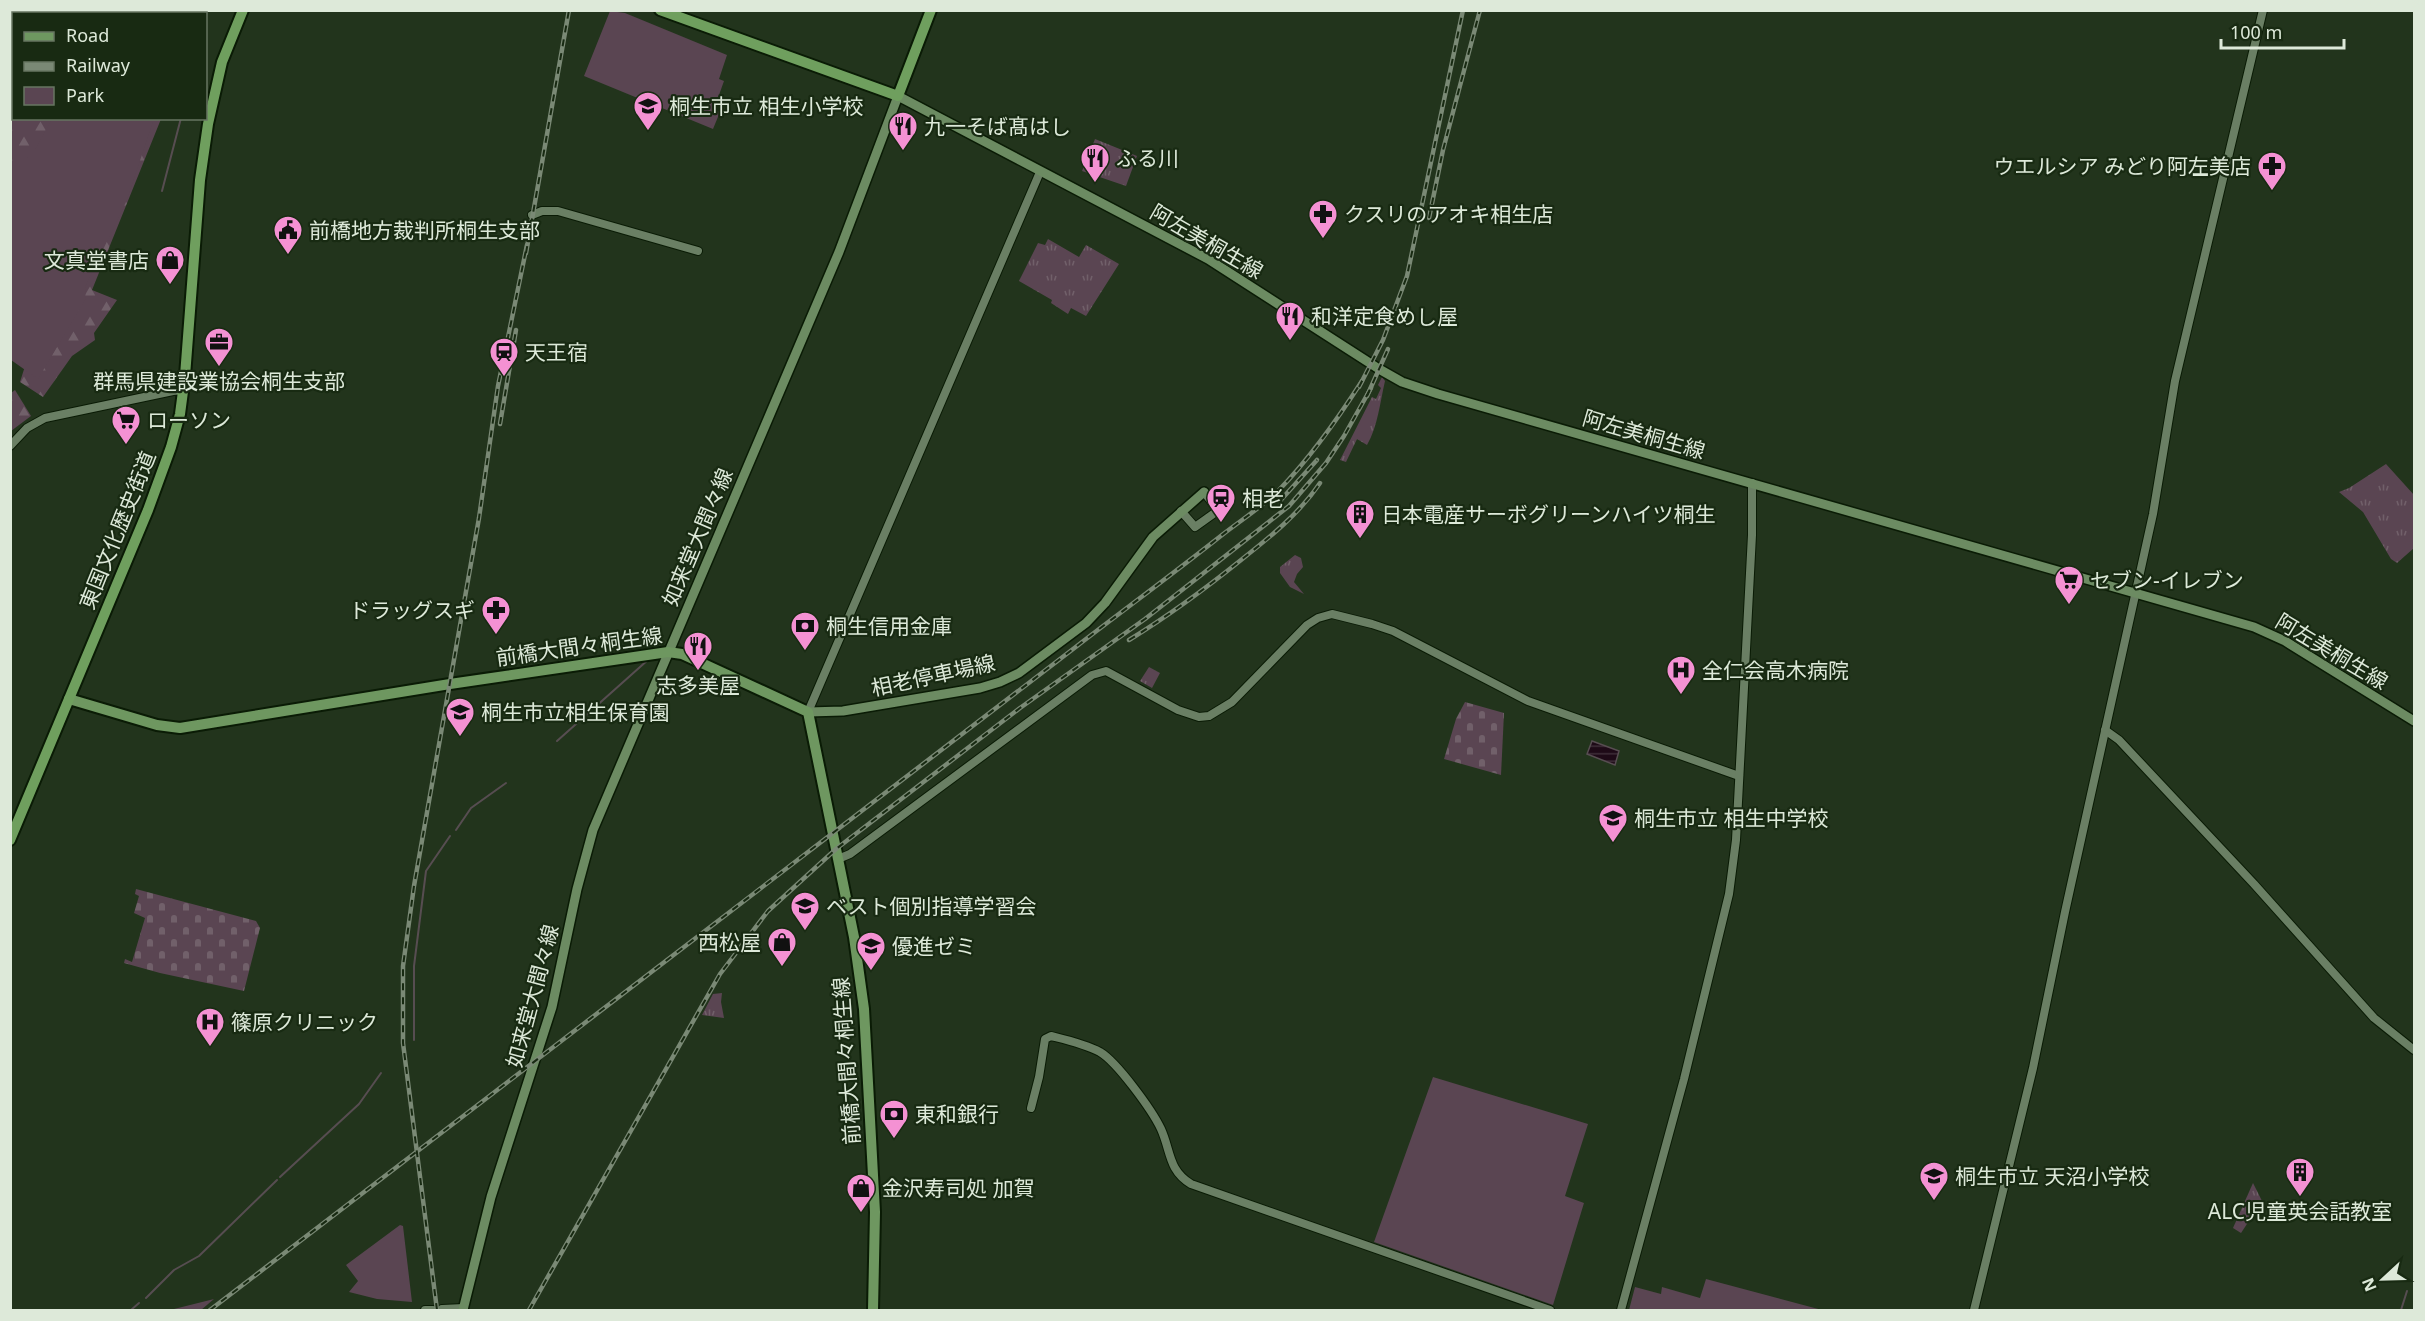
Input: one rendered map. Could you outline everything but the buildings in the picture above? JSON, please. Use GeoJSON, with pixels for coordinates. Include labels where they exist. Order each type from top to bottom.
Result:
{"type":"FeatureCollection","features":[{"type":"Feature","properties":{"kind":"highway","name":"東国文化歴史街道"},"geometry":{"type":"LineString","coordinates":[[10,840],[166,465],[176,432],[184,390],[203,158],[220,69],[243,10]]}},
{"type":"Feature","properties":{"kind":"highway"},"geometry":{"type":"LineString","coordinates":[[660,10],[898,96],[931,10]]}},
{"type":"Feature","properties":{"kind":"main road","name":"阿左美桐生線"},"geometry":{"type":"LineString","coordinates":[[898,96],[1208,259],[1402,382],[2266,632],[2293,646],[2415,722]]}},
{"type":"Feature","properties":{"kind":"main road","name":"如来堂大間々線"},"geometry":{"type":"LineString","coordinates":[[463,1309],[491,1197],[552,1007],[577,889],[593,830],[839,252],[898,96]]}},
{"type":"Feature","properties":{"kind":"main road","name":"相老停車場線"},"geometry":{"type":"LineString","coordinates":[[808,712],[843,711],[980,688],[1018,673],[1093,617],[1146,544],[1204,492]]}},
{"type":"Feature","properties":{"kind":"main road","name":"前橋大間々桐生線"},"geometry":{"type":"LineString","coordinates":[[69,699],[157,725],[180,728],[450,684],[668,652],[682,654],[808,712],[855,944],[866,1029],[875,1212],[873,1311]]}},
{"type":"Feature","properties":{"kind":"street"},"geometry":{"type":"LineString","coordinates":[[1974,1311],[2033,1068],[2136,593],[2156,496],[2175,381],[2263,10]]}},
{"type":"Feature","properties":{"kind":"street"},"geometry":{"type":"LineString","coordinates":[[808,712],[1040,172]]}},
{"type":"Feature","properties":{"kind":"street"},"geometry":{"type":"LineString","coordinates":[[532,215],[542,212],[558,212],[698,251]]}},
{"type":"Feature","properties":{"kind":"street"},"geometry":{"type":"LineString","coordinates":[[10,446],[27,428],[53,415],[184,390]]}},
{"type":"Feature","properties":{"kind":"street"},"geometry":{"type":"LineString","coordinates":[[1621,1311],[1724,919],[1734,857],[1752,536],[1752,483]]}},
{"type":"Feature","properties":{"kind":"street"},"geometry":{"type":"LineString","coordinates":[[1182,511],[1195,526],[1216,512],[1217,509],[1204,492]]}},
{"type":"Feature","properties":{"kind":"street"},"geometry":{"type":"LineString","coordinates":[[838,859],[850,854],[1092,675],[1106,671],[1178,711],[1199,717],[1209,716],[1232,702],[1307,625],[1318,618],[1332,614],[1393,631],[1512,693],[1549,709],[1738,776]]}},
{"type":"Feature","properties":{"kind":"street"},"geometry":{"type":"LineString","coordinates":[[2105,730],[2119,740],[2254,884],[2379,1024],[2415,1050]]}},
{"type":"Feature","properties":{"kind":"street"},"geometry":{"type":"LineString","coordinates":[[1031,1107],[1047,1037],[1051,1036],[1093,1048],[1110,1059],[1140,1098],[1159,1126],[1172,1167],[1191,1184],[1550,1311]]}},
{"type":"Feature","properties":{"kind":"street"},"geometry":{"type":"LineString","coordinates":[[442,1309],[463,1309]]}},
{"type":"Feature","properties":{"kind":"street"},"geometry":{"type":"LineString","coordinates":[[425,1311],[433,1310]]}},
{"type":"Feature","properties":{"kind":"green space"},"geometry":{"type":"Polygon","coordinates":[[[44,10],[183,10],[183,12],[42,12],[44,10]]]}},
{"type":"Feature","properties":{"kind":"green space"},"geometry":{"type":"Polygon","coordinates":[[[610,11],[625,13],[727,55],[719,79],[724,81],[714,109],[720,112],[713,129],[584,76],[610,11]]]}},
{"type":"Feature","properties":{"kind":"green space"},"geometry":{"type":"Polygon","coordinates":[[[12,46],[12,120],[161,120],[92,290],[117,300],[94,333],[95,340],[72,356],[43,397],[20,382],[75,208],[11,232],[10,48],[12,46]]]}},
{"type":"Feature","properties":{"kind":"green space"},"geometry":{"type":"Polygon","coordinates":[[[51,120],[154,120],[126,202],[86,285],[85,300],[38,379],[11,360],[11,176],[36,148],[51,120]]]}},
{"type":"Feature","properties":{"kind":"green space"},"geometry":{"type":"Polygon","coordinates":[[[1095,139],[1137,156],[1126,186],[1082,171],[1095,139]]]}},
{"type":"Feature","properties":{"kind":"green space"},"geometry":{"type":"Polygon","coordinates":[[[1048,239],[1079,257],[1086,245],[1119,264],[1086,316],[1071,308],[1068,314],[1051,303],[1052,300],[1019,281],[1038,243],[1045,245],[1048,239]]]}},
{"type":"Feature","properties":{"kind":"green space"},"geometry":{"type":"Polygon","coordinates":[[[1382,377],[1385,381],[1371,438],[1367,445],[1357,439],[1346,462],[1340,460],[1372,397],[1376,399],[1381,388],[1378,385],[1382,377]]]}},
{"type":"Feature","properties":{"kind":"green space"},"geometry":{"type":"Polygon","coordinates":[[[15,390],[31,416],[11,431],[11,393],[15,390]]]}},
{"type":"Feature","properties":{"kind":"green space"},"geometry":{"type":"Polygon","coordinates":[[[2386,464],[2414,495],[2414,548],[2397,563],[2391,559],[2363,512],[2339,492],[2386,464]]]}},
{"type":"Feature","properties":{"kind":"green space"},"geometry":{"type":"Polygon","coordinates":[[[1295,555],[1301,558],[1303,567],[1294,582],[1304,594],[1290,587],[1280,573],[1280,567],[1295,555]]]}},
{"type":"Feature","properties":{"kind":"green space"},"geometry":{"type":"Polygon","coordinates":[[[1149,667],[1160,673],[1152,688],[1140,681],[1149,667]]]}},
{"type":"Feature","properties":{"kind":"green space"},"geometry":{"type":"Polygon","coordinates":[[[1465,702],[1504,713],[1501,775],[1444,759],[1456,719],[1465,702]]]}},
{"type":"Feature","properties":{"kind":"green space"},"geometry":{"type":"Polygon","coordinates":[[[136,889],[256,921],[260,928],[244,991],[124,963],[125,959],[132,962],[145,918],[134,913],[139,896],[135,894],[136,889]]]}},
{"type":"Feature","properties":{"kind":"green space"},"geometry":{"type":"Polygon","coordinates":[[[722,993],[724,1018],[702,1015],[713,994],[722,993]]]}},
{"type":"Feature","properties":{"kind":"green space"},"geometry":{"type":"Polygon","coordinates":[[[1433,1077],[1588,1124],[1565,1196],[1584,1203],[1553,1305],[1374,1242],[1433,1077]]]}},
{"type":"Feature","properties":{"kind":"green space"},"geometry":{"type":"Polygon","coordinates":[[[2253,1183],[2262,1201],[2241,1233],[2233,1228],[2253,1183]]]}},
{"type":"Feature","properties":{"kind":"green space"},"geometry":{"type":"Polygon","coordinates":[[[400,1225],[403,1226],[412,1302],[377,1299],[349,1292],[358,1281],[346,1265],[400,1225]]]}},
{"type":"Feature","properties":{"kind":"green space"},"geometry":{"type":"Polygon","coordinates":[[[1706,1279],[1822,1310],[1629,1310],[1635,1287],[1661,1294],[1662,1287],[1700,1298],[1706,1279]]]}},
{"type":"Feature","properties":{"kind":"green space"},"geometry":{"type":"Polygon","coordinates":[[[214,1299],[201,1310],[170,1310],[214,1299]]]}},
{"type":"Feature","properties":{"kind":"shaded area"},"geometry":{"type":"Polygon","coordinates":[[[1592,741],[1619,751],[1615,765],[1587,754],[1592,741]]]}},
{"type":"Feature","properties":{"kind":"waterway"},"geometry":{"type":"LineString","coordinates":[[162,191],[180,120]]}},
{"type":"Feature","properties":{"kind":"waterway"},"geometry":{"type":"LineString","coordinates":[[557,741],[649,659]]}},
{"type":"Feature","properties":{"kind":"waterway"},"geometry":{"type":"LineString","coordinates":[[456,830],[471,808],[506,783]]}},
{"type":"Feature","properties":{"kind":"waterway"},"geometry":{"type":"LineString","coordinates":[[414,1040],[414,966],[426,871],[450,836]]}},
{"type":"Feature","properties":{"kind":"waterway"},"geometry":{"type":"LineString","coordinates":[[280,1177],[359,1104],[381,1073]]}},
{"type":"Feature","properties":{"kind":"waterway"},"geometry":{"type":"LineString","coordinates":[[146,1298],[174,1270],[199,1256],[277,1180]]}},
{"type":"Feature","properties":{"kind":"waterway"},"geometry":{"type":"LineString","coordinates":[[2401,1310],[2407,1291]]}},
{"type":"Feature","properties":{"kind":"waterway"},"geometry":{"type":"LineString","coordinates":[[131,1310],[139,1303]]}},
{"type":"Feature","properties":{"kind":"railway"},"geometry":{"type":"LineString","coordinates":[[526,253],[569,10]]}},
{"type":"Feature","properties":{"kind":"railway"},"geometry":{"type":"LineString","coordinates":[[1359,387],[1383,340],[1407,276],[1463,10]]}},
{"type":"Feature","properties":{"kind":"railway"},"geometry":{"type":"LineString","coordinates":[[1429,218],[1443,150],[1480,10]]}},
{"type":"Feature","properties":{"kind":"railway"},"geometry":{"type":"LineString","coordinates":[[437,1310],[403,1043],[403,966],[414,886],[479,518],[498,386],[527,245]]}},
{"type":"Feature","properties":{"kind":"railway"},"geometry":{"type":"LineString","coordinates":[[500,424],[516,330]]}},
{"type":"Feature","properties":{"kind":"railway"},"geometry":{"type":"LineString","coordinates":[[1367,396],[1388,349]]}},
{"type":"Feature","properties":{"kind":"railway"},"geometry":{"type":"LineString","coordinates":[[210,1310],[1266,502],[1313,451],[1362,381]]}},
{"type":"Feature","properties":{"kind":"railway"},"geometry":{"type":"LineString","coordinates":[[529,1310],[720,974],[768,911],[836,849],[1020,708],[1145,619],[1289,506],[1326,463],[1371,388]]}},
{"type":"Feature","properties":{"kind":"railway"},"geometry":{"type":"LineString","coordinates":[[1279,502],[1317,460]]}},
{"type":"Feature","properties":{"kind":"railway"},"geometry":{"type":"LineString","coordinates":[[1129,640],[1186,602],[1263,543],[1293,515],[1320,483]]}},
{"type":"Feature","properties":{"kind":"place","name":"桐生市立 相生小学校"},"geometry":{"type":"Point","coordinates":[648,132]}},
{"type":"Feature","properties":{"kind":"place","name":"九一そば髙はし"},"geometry":{"type":"Point","coordinates":[903,152]}},
{"type":"Feature","properties":{"kind":"place","name":"ふる川"},"geometry":{"type":"Point","coordinates":[1095,184]}},
{"type":"Feature","properties":{"kind":"place","name":"ウエルシア みどり阿左美店"},"geometry":{"type":"Point","coordinates":[2272,192]}},
{"type":"Feature","properties":{"kind":"place","name":"クスリのアオキ相生店"},"geometry":{"type":"Point","coordinates":[1323,240]}},
{"type":"Feature","properties":{"kind":"place","name":"前橋地方裁判所桐生支部"},"geometry":{"type":"Point","coordinates":[288,256]}},
{"type":"Feature","properties":{"kind":"place","name":"文真堂書店"},"geometry":{"type":"Point","coordinates":[170,286]}},
{"type":"Feature","properties":{"kind":"place","name":"和洋定食めし屋"},"geometry":{"type":"Point","coordinates":[1290,342]}},
{"type":"Feature","properties":{"kind":"place","name":"群馬県建設業協会桐生支部"},"geometry":{"type":"Point","coordinates":[219,368]}},
{"type":"Feature","properties":{"kind":"place","name":"天王宿"},"geometry":{"type":"Point","coordinates":[504,378]}},
{"type":"Feature","properties":{"kind":"place","name":"ローソン"},"geometry":{"type":"Point","coordinates":[126,446]}},
{"type":"Feature","properties":{"kind":"place","name":"相老"},"geometry":{"type":"Point","coordinates":[1221,524]}},
{"type":"Feature","properties":{"kind":"place","name":"日本電産サーボグリーンハイツ桐生"},"geometry":{"type":"Point","coordinates":[1360,540]}},
{"type":"Feature","properties":{"kind":"place","name":"セブン-イレブン"},"geometry":{"type":"Point","coordinates":[2069,606]}},
{"type":"Feature","properties":{"kind":"place","name":"ドラッグスギ"},"geometry":{"type":"Point","coordinates":[496,636]}},
{"type":"Feature","properties":{"kind":"place","name":"桐生信用金庫"},"geometry":{"type":"Point","coordinates":[805,652]}},
{"type":"Feature","properties":{"kind":"place","name":"志多美屋"},"geometry":{"type":"Point","coordinates":[698,672]}},
{"type":"Feature","properties":{"kind":"place","name":"全仁会高木病院"},"geometry":{"type":"Point","coordinates":[1681,696]}},
{"type":"Feature","properties":{"kind":"place","name":"桐生市立相生保育園"},"geometry":{"type":"Point","coordinates":[460,738]}},
{"type":"Feature","properties":{"kind":"place","name":"桐生市立 相生中学校"},"geometry":{"type":"Point","coordinates":[1613,844]}},
{"type":"Feature","properties":{"kind":"place","name":"ベスト個別指導学習会"},"geometry":{"type":"Point","coordinates":[805,932]}},
{"type":"Feature","properties":{"kind":"place","name":"西松屋"},"geometry":{"type":"Point","coordinates":[782,968]}},
{"type":"Feature","properties":{"kind":"place","name":"優進ゼミ"},"geometry":{"type":"Point","coordinates":[871,972]}},
{"type":"Feature","properties":{"kind":"place","name":"篠原クリニック"},"geometry":{"type":"Point","coordinates":[210,1048]}},
{"type":"Feature","properties":{"kind":"place","name":"東和銀行"},"geometry":{"type":"Point","coordinates":[894,1140]}},
{"type":"Feature","properties":{"kind":"place","name":"ALC児童英会話教室"},"geometry":{"type":"Point","coordinates":[2300,1198]}},
{"type":"Feature","properties":{"kind":"place","name":"桐生市立 天沼小学校"},"geometry":{"type":"Point","coordinates":[1934,1202]}},
{"type":"Feature","properties":{"kind":"place","name":"金沢寿司処 加賀"},"geometry":{"type":"Point","coordinates":[861,1214]}}]}
